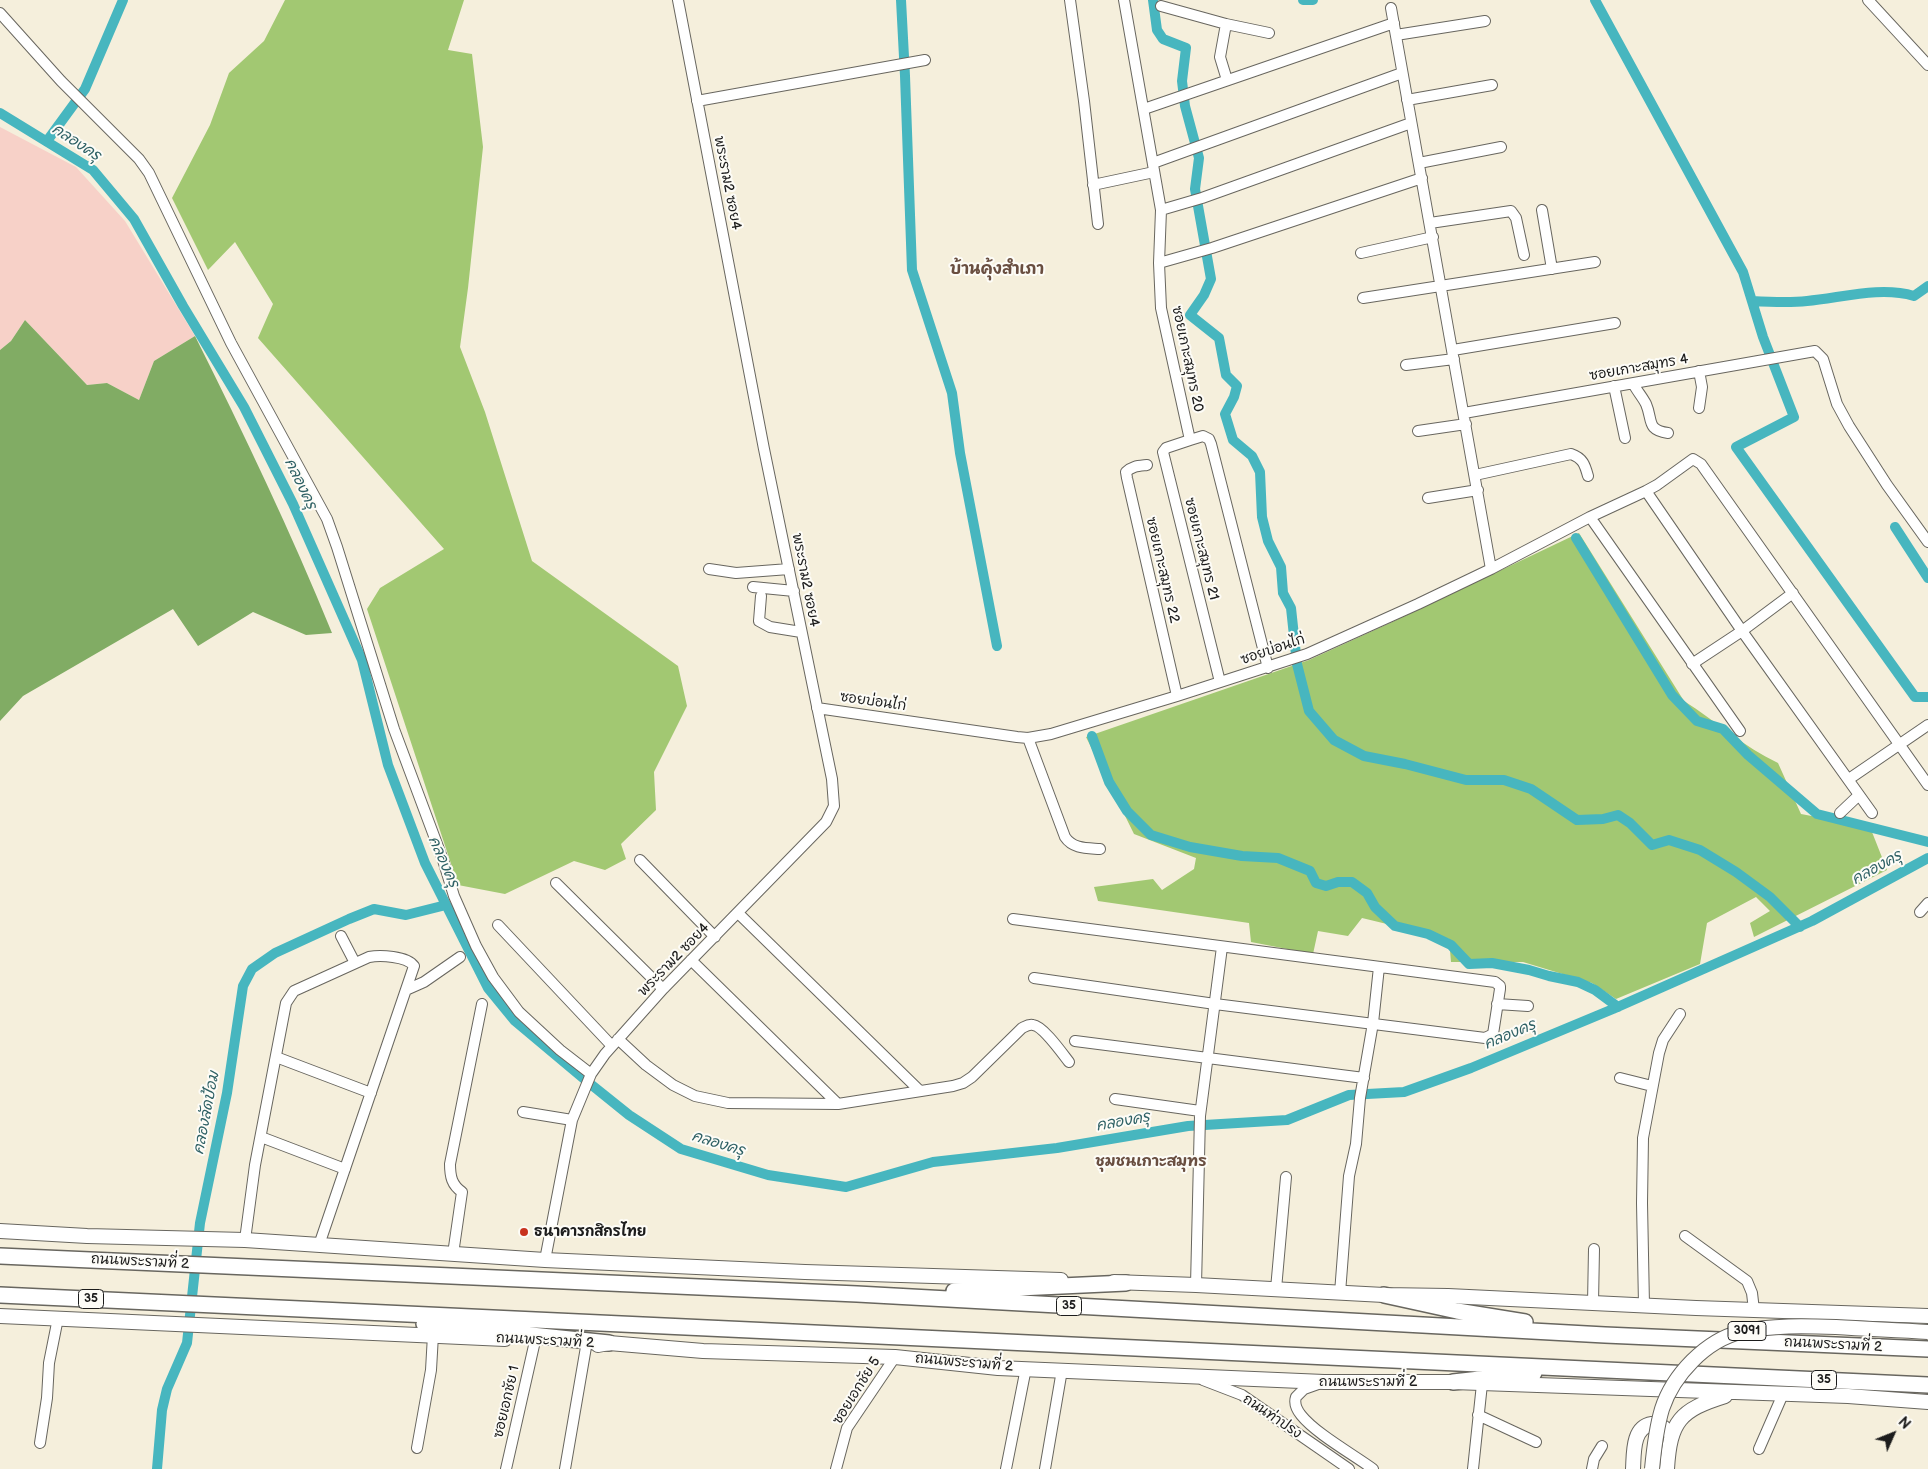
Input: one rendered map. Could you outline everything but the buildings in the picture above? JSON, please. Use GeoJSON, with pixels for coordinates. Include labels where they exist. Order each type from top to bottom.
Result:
{"type":"FeatureCollection","features":[{"type":"Feature","properties":{"kind":"highway","name":"ถนนพระรามที่ 2"},"geometry":{"type":"LineString","coordinates":[[0,1256],[857,1294],[1605,1335],[1928,1350]]}},
{"type":"Feature","properties":{"kind":"highway"},"geometry":{"type":"LineString","coordinates":[[857,1294],[1126,1283]]}},
{"type":"Feature","properties":{"kind":"highway","name":"ถนนพระรามที่ 2"},"geometry":{"type":"LineString","coordinates":[[0,1295],[1928,1385]]}},
{"type":"Feature","properties":{"kind":"highway"},"geometry":{"type":"LineString","coordinates":[[1384,1295],[1457,1311],[1605,1335]]}},
{"type":"Feature","properties":{"kind":"highway"},"geometry":{"type":"LineString","coordinates":[[218,1305],[609,1343]]}},
{"type":"Feature","properties":{"kind":"highway"},"geometry":{"type":"LineString","coordinates":[[1453,1382],[1583,1368]]}},
{"type":"Feature","properties":{"kind":"main road","name":"ถนนพระรามที่ 2"},"geometry":{"type":"LineString","coordinates":[[0,1231],[87,1236],[245,1240],[545,1260],[806,1272],[1276,1288],[1384,1295],[1928,1316]]}},
{"type":"Feature","properties":{"kind":"main road","name":"ถนนพระรามที่ 2"},"geometry":{"type":"LineString","coordinates":[[0,1316],[432,1335],[586,1346],[609,1343],[703,1351],[895,1356],[998,1368],[1324,1382],[1453,1382],[1848,1396],[1928,1402]]}},
{"type":"Feature","properties":{"kind":"main road","name":"3091"},"geometry":{"type":"LineString","coordinates":[[1652,1469],[1654,1440],[1662,1407],[1688,1365],[1717,1342],[1740,1332],[1804,1326],[1928,1332]]}},
{"type":"Feature","properties":{"kind":"main road"},"geometry":{"type":"LineString","coordinates":[[1668,1446],[1676,1425],[1689,1410],[1737,1392]]}},
{"type":"Feature","properties":{"kind":"main road"},"geometry":{"type":"LineString","coordinates":[[1633,1469],[1636,1438],[1641,1430],[1648,1425],[1656,1424],[1663,1426],[1667,1432],[1667,1469]]}},
{"type":"Feature","properties":{"kind":"street","name":"พระราม2 ซอย4"},"geometry":{"type":"LineString","coordinates":[[572,1120],[591,1076],[615,1043],[662,989],[715,938],[826,822],[834,806],[834,790],[801,632],[678,0]]}},
{"type":"Feature","properties":{"kind":"street"},"geometry":{"type":"LineString","coordinates":[[1070,0],[1098,224]]}},
{"type":"Feature","properties":{"kind":"street","name":"ซอยเกาะสมุทร 20"},"geometry":{"type":"LineString","coordinates":[[1124,0],[1161,210],[1159,263],[1161,308],[1190,440]]}},
{"type":"Feature","properties":{"kind":"street"},"geometry":{"type":"LineString","coordinates":[[1868,0],[1928,65]]}},
{"type":"Feature","properties":{"kind":"street"},"geometry":{"type":"LineString","coordinates":[[1161,6],[1226,24],[1269,33]]}},
{"type":"Feature","properties":{"kind":"street"},"geometry":{"type":"LineString","coordinates":[[1391,8],[1491,569]]}},
{"type":"Feature","properties":{"kind":"street"},"geometry":{"type":"LineString","coordinates":[[0,13],[63,83],[128,148],[149,173],[231,343],[326,519],[337,547],[394,729],[443,860],[454,896],[492,977],[519,1012],[591,1076]]}},
{"type":"Feature","properties":{"kind":"street"},"geometry":{"type":"LineString","coordinates":[[1396,35],[1485,21]]}},
{"type":"Feature","properties":{"kind":"street"},"geometry":{"type":"LineString","coordinates":[[1144,110],[1394,23]]}},
{"type":"Feature","properties":{"kind":"street"},"geometry":{"type":"LineString","coordinates":[[1226,24],[1220,57],[1227,80]]}},
{"type":"Feature","properties":{"kind":"street"},"geometry":{"type":"LineString","coordinates":[[697,102],[921,61]]}},
{"type":"Feature","properties":{"kind":"street"},"geometry":{"type":"LineString","coordinates":[[1093,185],[1154,168],[1196,147],[1402,73]]}},
{"type":"Feature","properties":{"kind":"street"},"geometry":{"type":"LineString","coordinates":[[1407,100],[1492,85]]}},
{"type":"Feature","properties":{"kind":"street"},"geometry":{"type":"LineString","coordinates":[[1161,210],[1202,198],[1411,123]]}},
{"type":"Feature","properties":{"kind":"street"},"geometry":{"type":"LineString","coordinates":[[1419,163],[1501,147]]}},
{"type":"Feature","properties":{"kind":"street"},"geometry":{"type":"LineString","coordinates":[[1159,263],[1212,248],[1422,178]]}},
{"type":"Feature","properties":{"kind":"street"},"geometry":{"type":"LineString","coordinates":[[1542,210],[1552,269]]}},
{"type":"Feature","properties":{"kind":"street"},"geometry":{"type":"LineString","coordinates":[[1430,223],[1511,211],[1516,218],[1524,255]]}},
{"type":"Feature","properties":{"kind":"street"},"geometry":{"type":"LineString","coordinates":[[1360,253],[1433,236]]}},
{"type":"Feature","properties":{"kind":"street"},"geometry":{"type":"LineString","coordinates":[[1364,298],[1595,262]]}},
{"type":"Feature","properties":{"kind":"street"},"geometry":{"type":"LineString","coordinates":[[1406,365],[1453,354],[1615,323]]}},
{"type":"Feature","properties":{"kind":"street","name":"ซอยเกาะสมุทร 4"},"geometry":{"type":"LineString","coordinates":[[1464,413],[1815,351],[1823,359],[1838,404],[1849,426],[1887,485],[1928,542]]}},
{"type":"Feature","properties":{"kind":"street"},"geometry":{"type":"LineString","coordinates":[[1698,371],[1702,387],[1699,408]]}},
{"type":"Feature","properties":{"kind":"street"},"geometry":{"type":"LineString","coordinates":[[1633,382],[1645,402],[1652,426],[1659,432],[1668,432]]}},
{"type":"Feature","properties":{"kind":"street"},"geometry":{"type":"LineString","coordinates":[[1614,386],[1625,438]]}},
{"type":"Feature","properties":{"kind":"street"},"geometry":{"type":"LineString","coordinates":[[1418,431],[1466,424]]}},
{"type":"Feature","properties":{"kind":"street"},"geometry":{"type":"LineString","coordinates":[[1190,440],[1203,436],[1209,439],[1211,444],[1268,668]]}},
{"type":"Feature","properties":{"kind":"street","name":"ซอยเกาะสมุทร 21"},"geometry":{"type":"LineString","coordinates":[[1190,440],[1166,448],[1164,452],[1220,682]]}},
{"type":"Feature","properties":{"kind":"street"},"geometry":{"type":"LineString","coordinates":[[1475,475],[1571,454],[1584,463],[1588,476]]}},
{"type":"Feature","properties":{"kind":"street","name":"ซอยบ่อนไก่"},"geometry":{"type":"LineString","coordinates":[[817,708],[1028,738],[1045,735],[1268,668],[1307,654],[1491,569],[1590,516],[1646,491],[1657,485],[1690,459],[1696,459],[1701,464],[1793,594]]}},
{"type":"Feature","properties":{"kind":"street","name":"ซอยเกาะสมุทร 22"},"geometry":{"type":"LineString","coordinates":[[1147,465],[1130,469],[1126,472],[1177,696]]}},
{"type":"Feature","properties":{"kind":"street"},"geometry":{"type":"LineString","coordinates":[[1428,498],[1478,490]]}},
{"type":"Feature","properties":{"kind":"street"},"geometry":{"type":"LineString","coordinates":[[1646,491],[1742,631],[1872,813]]}},
{"type":"Feature","properties":{"kind":"street"},"geometry":{"type":"LineString","coordinates":[[1590,516],[1740,731]]}},
{"type":"Feature","properties":{"kind":"street"},"geometry":{"type":"LineString","coordinates":[[708,569],[736,573],[789,569]]}},
{"type":"Feature","properties":{"kind":"street"},"geometry":{"type":"LineString","coordinates":[[753,588],[794,591]]}},
{"type":"Feature","properties":{"kind":"street"},"geometry":{"type":"LineString","coordinates":[[1692,664],[1793,594],[1928,784]]}},
{"type":"Feature","properties":{"kind":"street"},"geometry":{"type":"LineString","coordinates":[[761,596],[759,622],[770,627],[801,632]]}},
{"type":"Feature","properties":{"kind":"street"},"geometry":{"type":"LineString","coordinates":[[1848,780],[1928,725]]}},
{"type":"Feature","properties":{"kind":"street"},"geometry":{"type":"LineString","coordinates":[[1028,738],[1065,837],[1069,843],[1075,846],[1100,849]]}},
{"type":"Feature","properties":{"kind":"street"},"geometry":{"type":"LineString","coordinates":[[1840,813],[1859,795]]}},
{"type":"Feature","properties":{"kind":"street"},"geometry":{"type":"LineString","coordinates":[[640,860],[715,938]]}},
{"type":"Feature","properties":{"kind":"street"},"geometry":{"type":"LineString","coordinates":[[556,883],[662,989]]}},
{"type":"Feature","properties":{"kind":"street"},"geometry":{"type":"LineString","coordinates":[[1920,912],[1928,903]]}},
{"type":"Feature","properties":{"kind":"street"},"geometry":{"type":"LineString","coordinates":[[738,913],[920,1091]]}},
{"type":"Feature","properties":{"kind":"street"},"geometry":{"type":"LineString","coordinates":[[1013,919],[1494,982],[1500,986],[1500,989],[1492,1034],[1485,1038],[1215,1004],[1034,978]]}},
{"type":"Feature","properties":{"kind":"street"},"geometry":{"type":"LineString","coordinates":[[498,925],[615,1043],[673,1085],[695,1096],[728,1103],[838,1104],[963,1083],[972,1077],[1022,1028],[1032,1024],[1038,1027],[1069,1062]]}},
{"type":"Feature","properties":{"kind":"street"},"geometry":{"type":"LineString","coordinates":[[341,936],[355,963]]}},
{"type":"Feature","properties":{"kind":"street"},"geometry":{"type":"LineString","coordinates":[[1196,1285],[1200,1113],[1222,947]]}},
{"type":"Feature","properties":{"kind":"street"},"geometry":{"type":"LineString","coordinates":[[245,1240],[260,1137],[286,1003],[289,997],[294,991],[369,957],[380,956],[412,962],[414,966],[319,1245]]}},
{"type":"Feature","properties":{"kind":"street"},"geometry":{"type":"LineString","coordinates":[[406,990],[424,982],[460,957]]}},
{"type":"Feature","properties":{"kind":"street"},"geometry":{"type":"LineString","coordinates":[[691,960],[838,1104]]}},
{"type":"Feature","properties":{"kind":"street"},"geometry":{"type":"LineString","coordinates":[[1340,1292],[1349,1176],[1356,1144],[1360,1098],[1373,1023],[1379,967]]}},
{"type":"Feature","properties":{"kind":"street"},"geometry":{"type":"LineString","coordinates":[[453,1254],[462,1192],[456,1188],[452,1181],[450,1164],[482,1004]]}},
{"type":"Feature","properties":{"kind":"street"},"geometry":{"type":"LineString","coordinates":[[1498,1004],[1528,1006]]}},
{"type":"Feature","properties":{"kind":"street"},"geometry":{"type":"LineString","coordinates":[[1644,1306],[1643,1138],[1652,1086],[1663,1040],[1680,1014]]}},
{"type":"Feature","properties":{"kind":"street"},"geometry":{"type":"LineString","coordinates":[[1075,1040],[1363,1082]]}},
{"type":"Feature","properties":{"kind":"street"},"geometry":{"type":"LineString","coordinates":[[276,1057],[371,1093]]}},
{"type":"Feature","properties":{"kind":"street"},"geometry":{"type":"LineString","coordinates":[[1620,1078],[1652,1086]]}},
{"type":"Feature","properties":{"kind":"street"},"geometry":{"type":"LineString","coordinates":[[1115,1098],[1200,1113]]}},
{"type":"Feature","properties":{"kind":"street"},"geometry":{"type":"LineString","coordinates":[[524,1112],[572,1120],[545,1260]]}},
{"type":"Feature","properties":{"kind":"street"},"geometry":{"type":"LineString","coordinates":[[260,1137],[345,1169]]}},
{"type":"Feature","properties":{"kind":"street"},"geometry":{"type":"LineString","coordinates":[[1276,1288],[1286,1177]]}},
{"type":"Feature","properties":{"kind":"street"},"geometry":{"type":"LineString","coordinates":[[1685,1236],[1747,1281],[1752,1293],[1754,1310]]}},
{"type":"Feature","properties":{"kind":"street"},"geometry":{"type":"LineString","coordinates":[[1593,1303],[1594,1250]]}},
{"type":"Feature","properties":{"kind":"street"},"geometry":{"type":"LineString","coordinates":[[40,1443],[47,1398],[49,1363],[58,1318]]}},
{"type":"Feature","properties":{"kind":"street"},"geometry":{"type":"LineString","coordinates":[[417,1448],[432,1370],[432,1335]]}},
{"type":"Feature","properties":{"kind":"street","name":"ซอยเอกชัย 1"},"geometry":{"type":"LineString","coordinates":[[506,1469],[535,1341]]}},
{"type":"Feature","properties":{"kind":"street"},"geometry":{"type":"LineString","coordinates":[[565,1469],[586,1346]]}},
{"type":"Feature","properties":{"kind":"street","name":"ซอยเอกชัย 5"},"geometry":{"type":"LineString","coordinates":[[836,1469],[847,1428],[895,1356]]}},
{"type":"Feature","properties":{"kind":"street"},"geometry":{"type":"LineString","coordinates":[[1006,1469],[1026,1368]]}},
{"type":"Feature","properties":{"kind":"street"},"geometry":{"type":"LineString","coordinates":[[1045,1469],[1062,1370]]}},
{"type":"Feature","properties":{"kind":"street","name":"ถนนท่าปรง"},"geometry":{"type":"LineString","coordinates":[[1190,1376],[1242,1395],[1349,1469]]}},
{"type":"Feature","properties":{"kind":"street","name":"ถนนท่าปรง"},"geometry":{"type":"LineString","coordinates":[[1324,1382],[1304,1389],[1296,1397],[1295,1401],[1300,1415],[1374,1469]]}},
{"type":"Feature","properties":{"kind":"street"},"geometry":{"type":"LineString","coordinates":[[1473,1469],[1482,1384]]}},
{"type":"Feature","properties":{"kind":"street"},"geometry":{"type":"LineString","coordinates":[[1759,1449],[1783,1394]]}},
{"type":"Feature","properties":{"kind":"street"},"geometry":{"type":"LineString","coordinates":[[1478,1416],[1536,1442]]}},
{"type":"Feature","properties":{"kind":"street"},"geometry":{"type":"LineString","coordinates":[[1592,1469],[1594,1459],[1602,1446]]}},
{"type":"Feature","properties":{"kind":"street"},"geometry":{"type":"LineString","coordinates":[[1330,1469],[1332,1457]]}},
{"type":"Feature","properties":{"kind":"shaded area"},"geometry":{"type":"Polygon","coordinates":[[[0,127],[76,167],[125,221],[195,336],[154,361],[139,400],[107,383],[87,385],[25,320],[11,341],[0,350],[0,127]]]}},
{"type":"Feature","properties":{"kind":"green space"},"geometry":{"type":"Polygon","coordinates":[[[285,0],[464,0],[448,50],[472,54],[483,147],[460,347],[485,412],[532,561],[678,666],[687,706],[654,772],[656,810],[621,844],[626,859],[605,870],[574,861],[505,894],[458,885],[367,609],[380,588],[444,549],[258,338],[273,304],[235,242],[208,270],[172,198],[210,125],[229,73],[264,41],[285,0]]]}},
{"type":"Feature","properties":{"kind":"green space"},"geometry":{"type":"Polygon","coordinates":[[[25,320],[87,385],[107,383],[139,400],[154,361],[195,336],[266,483],[332,633],[306,635],[253,612],[198,646],[173,609],[23,696],[0,721],[0,350],[11,341],[25,320]]]}},
{"type":"Feature","properties":{"kind":"green space"},"geometry":{"type":"Polygon","coordinates":[[[1579,533],[1684,701],[1742,742],[1778,763],[1801,814],[1870,827],[1887,870],[1754,937],[1750,923],[1770,911],[1756,897],[1707,923],[1700,964],[1616,999],[1592,983],[1523,962],[1451,962],[1449,939],[1362,918],[1348,936],[1318,931],[1313,954],[1251,942],[1249,923],[1098,901],[1094,887],[1153,879],[1162,890],[1194,869],[1196,858],[1134,834],[1086,737],[1309,660],[1579,533]]]}},
{"type":"Feature","properties":{"kind":"waterway"},"geometry":{"type":"LineString","coordinates":[[47,141],[85,89],[123,0]]}},
{"type":"Feature","properties":{"kind":"waterway"},"geometry":{"type":"LineString","coordinates":[[901,0],[912,270],[952,393],[960,453],[997,646]]}},
{"type":"Feature","properties":{"kind":"waterway"},"geometry":{"type":"LineString","coordinates":[[1153,0],[1157,30],[1163,39],[1186,48],[1182,81],[1185,106],[1199,158],[1195,189],[1211,279],[1204,295],[1190,315],[1219,338],[1226,375],[1237,386],[1234,397],[1225,414],[1233,440],[1252,456],[1260,472],[1262,517],[1268,541],[1281,567],[1283,593],[1291,608],[1297,664],[1309,711],[1334,740],[1364,756],[1405,764],[1466,780],[1504,780],[1531,789],[1577,820],[1603,819],[1618,815],[1630,823],[1652,845],[1669,840],[1700,850],[1736,872],[1770,897],[1800,927]]}},
{"type":"Feature","properties":{"kind":"waterway"},"geometry":{"type":"LineString","coordinates":[[1303,0],[1313,0]]}},
{"type":"Feature","properties":{"kind":"waterway"},"geometry":{"type":"LineString","coordinates":[[1595,0],[1743,272],[1763,337],[1794,417],[1736,447],[1915,697],[1928,697]]}},
{"type":"Feature","properties":{"kind":"waterway","name":"คลองครุ"},"geometry":{"type":"LineString","coordinates":[[0,113],[93,170],[134,219],[183,306],[244,407],[293,504],[362,660],[388,765],[425,863],[488,988],[515,1021],[583,1078],[629,1115],[681,1149],[768,1175],[846,1187],[933,1162],[1057,1148],[1188,1126],[1287,1120],[1349,1095],[1404,1092],[1471,1068],[1613,1009],[1812,921],[1928,858]]}},
{"type":"Feature","properties":{"kind":"waterway"},"geometry":{"type":"LineString","coordinates":[[1752,301],[1800,302],[1874,292],[1901,293],[1914,296],[1928,286]]}},
{"type":"Feature","properties":{"kind":"waterway"},"geometry":{"type":"LineString","coordinates":[[1895,527],[1928,578]]}},
{"type":"Feature","properties":{"kind":"waterway"},"geometry":{"type":"LineString","coordinates":[[1576,538],[1672,695],[1697,721],[1723,729],[1748,755],[1817,814],[1928,842]]}},
{"type":"Feature","properties":{"kind":"waterway"},"geometry":{"type":"LineString","coordinates":[[1092,736],[1109,782],[1127,811],[1151,835],[1190,847],[1242,856],[1278,858],[1310,871],[1316,883],[1326,886],[1338,882],[1352,882],[1367,893],[1375,907],[1395,926],[1428,934],[1451,945],[1469,964],[1492,963],[1578,982],[1595,990],[1618,1007]]}},
{"type":"Feature","properties":{"kind":"waterway","name":"คลองลัดป้อม"},"geometry":{"type":"LineString","coordinates":[[157,1469],[162,1410],[167,1389],[187,1343],[200,1223],[227,1093],[243,986],[252,969],[275,953],[374,909],[406,915],[446,905]]}},
{"type":"Feature","properties":{"kind":"place","name":"ธนาคารกสิกรไทย"},"geometry":{"type":"Point","coordinates":[524,1232]}},
{"type":"Feature","properties":{"kind":"district","name":"บ้านคุ้งสำเภา"},"geometry":{"type":"Point","coordinates":[997,270]}},
{"type":"Feature","properties":{"kind":"district","name":"ชุมชนเกาะสมุทร"},"geometry":{"type":"Point","coordinates":[1151,1162]}}]}
